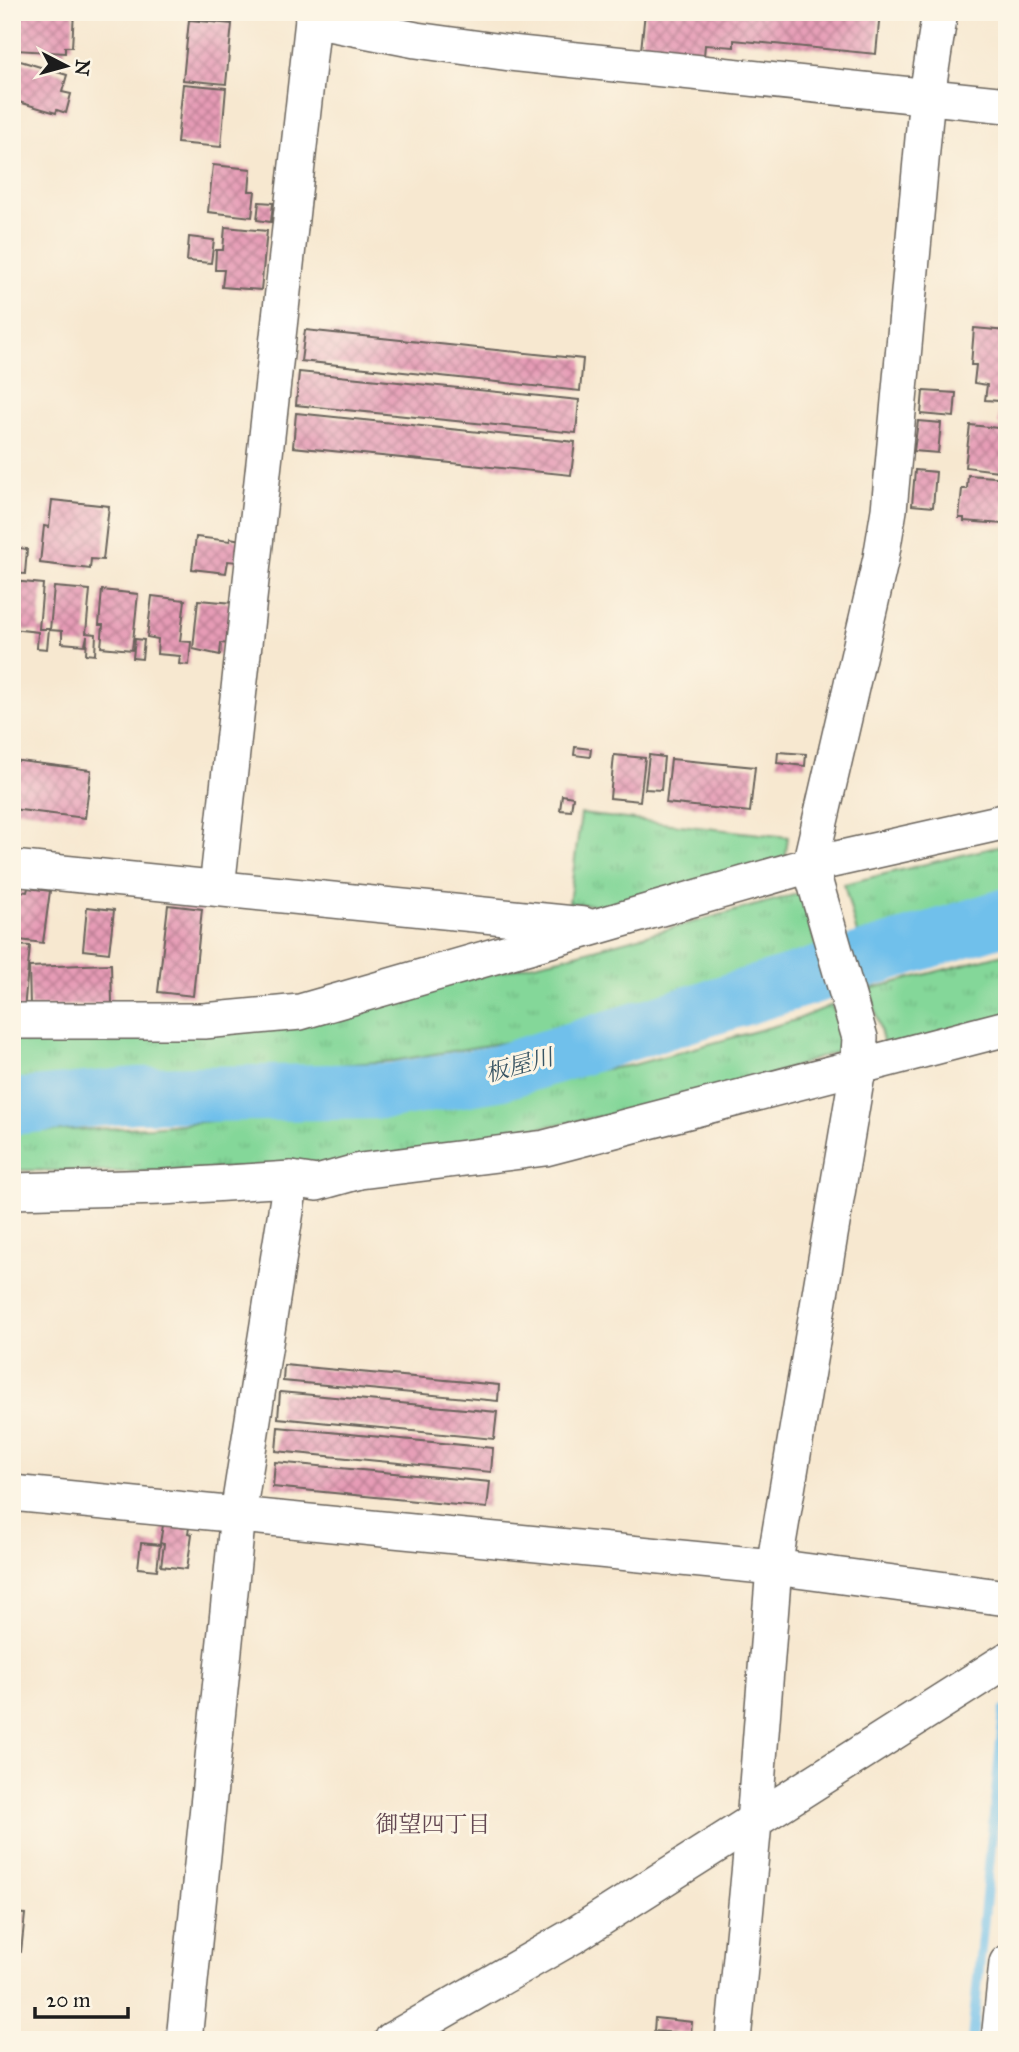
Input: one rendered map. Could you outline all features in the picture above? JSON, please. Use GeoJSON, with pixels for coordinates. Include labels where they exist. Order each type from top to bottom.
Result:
{"type":"FeatureCollection","features":[{"type":"Feature","properties":{"kind":"street"},"geometry":{"type":"LineString","coordinates":[[733,2040],[754,1823],[774,1567],[859,1054],[813,877],[889,510],[927,96],[940,12]]}},
{"type":"Feature","properties":{"kind":"street"},"geometry":{"type":"LineString","coordinates":[[217,888],[313,16],[416,40],[510,53],[1007,105]]}},
{"type":"Feature","properties":{"kind":"street"},"geometry":{"type":"LineString","coordinates":[[12,1021],[204,1021],[300,1012],[597,927],[813,877],[1007,821]]}},
{"type":"Feature","properties":{"kind":"street"},"geometry":{"type":"LineString","coordinates":[[12,868],[540,919],[597,927]]}},
{"type":"Feature","properties":{"kind":"street"},"geometry":{"type":"LineString","coordinates":[[12,1191],[162,1187],[291,1179],[317,1183],[360,1171],[545,1148],[859,1054],[1007,1028]]}},
{"type":"Feature","properties":{"kind":"street"},"geometry":{"type":"LineString","coordinates":[[184,2040],[238,1514],[291,1179]]}},
{"type":"Feature","properties":{"kind":"street"},"geometry":{"type":"LineString","coordinates":[[12,1493],[774,1567],[1007,1598]]}},
{"type":"Feature","properties":{"kind":"street"},"geometry":{"type":"LineString","coordinates":[[392,2040],[573,1936],[1007,1660]]}},
{"type":"Feature","properties":{"kind":"street"},"geometry":{"type":"LineString","coordinates":[[999,2040],[1007,1963]]}},
{"type":"Feature","properties":{"kind":"green space"},"geometry":{"type":"Polygon","coordinates":[[[581,814],[788,837],[785,861],[626,907],[569,903],[581,814]]]}},
{"type":"Feature","properties":{"kind":"green space"},"geometry":{"type":"Polygon","coordinates":[[[1007,844],[1007,897],[857,934],[844,884],[1007,844]]]}},
{"type":"Feature","properties":{"kind":"green space"},"geometry":{"type":"Polygon","coordinates":[[[801,893],[817,949],[555,1034],[393,1061],[241,1072],[12,1081],[12,1030],[289,1020],[565,957],[801,893]]]}},
{"type":"Feature","properties":{"kind":"green space"},"geometry":{"type":"Polygon","coordinates":[[[1007,953],[1007,1020],[886,1053],[870,989],[1007,953]]]}},
{"type":"Feature","properties":{"kind":"green space"},"geometry":{"type":"Polygon","coordinates":[[[832,1005],[847,1048],[709,1097],[332,1165],[126,1172],[12,1170],[12,1132],[151,1127],[344,1108],[633,1065],[796,1020],[832,1005]]]}},
{"type":"Feature","properties":{"kind":"building"},"geometry":{"type":"Polygon","coordinates":[[[13,12],[74,12],[72,47],[65,47],[65,53],[16,50],[15,59],[12,58],[13,12]]]}},
{"type":"Feature","properties":{"kind":"building"},"geometry":{"type":"Polygon","coordinates":[[[190,12],[233,12],[232,22],[189,18],[190,12]]]}},
{"type":"Feature","properties":{"kind":"building"},"geometry":{"type":"Polygon","coordinates":[[[645,12],[880,12],[876,54],[734,40],[734,47],[705,45],[704,56],[641,50],[645,12]]]}},
{"type":"Feature","properties":{"kind":"building"},"geometry":{"type":"Polygon","coordinates":[[[189,20],[232,24],[226,84],[183,80],[189,20]]]}},
{"type":"Feature","properties":{"kind":"building"},"geometry":{"type":"Polygon","coordinates":[[[17,60],[67,75],[62,92],[71,94],[66,113],[57,110],[56,113],[12,100],[12,64],[16,65],[17,60]]]}},
{"type":"Feature","properties":{"kind":"building"},"geometry":{"type":"Polygon","coordinates":[[[183,84],[226,88],[221,147],[177,143],[183,84]]]}},
{"type":"Feature","properties":{"kind":"building"},"geometry":{"type":"Polygon","coordinates":[[[213,165],[251,169],[249,191],[255,191],[252,217],[208,212],[213,165]]]}},
{"type":"Feature","properties":{"kind":"building"},"geometry":{"type":"Polygon","coordinates":[[[259,202],[273,203],[271,222],[257,220],[259,202]]]}},
{"type":"Feature","properties":{"kind":"building"},"geometry":{"type":"Polygon","coordinates":[[[225,227],[267,231],[261,290],[222,287],[224,270],[215,270],[216,250],[223,250],[225,227]]]}},
{"type":"Feature","properties":{"kind":"building"},"geometry":{"type":"Polygon","coordinates":[[[189,237],[214,240],[211,263],[187,261],[189,237]]]}},
{"type":"Feature","properties":{"kind":"building"},"geometry":{"type":"Polygon","coordinates":[[[974,328],[1007,331],[1007,425],[998,424],[1000,401],[985,400],[987,385],[974,383],[976,365],[971,365],[974,328]]]}},
{"type":"Feature","properties":{"kind":"building"},"geometry":{"type":"Polygon","coordinates":[[[305,330],[583,359],[580,391],[301,361],[305,330]]]}},
{"type":"Feature","properties":{"kind":"building"},"geometry":{"type":"Polygon","coordinates":[[[299,372],[579,400],[576,433],[296,405],[299,372]]]}},
{"type":"Feature","properties":{"kind":"building"},"geometry":{"type":"Polygon","coordinates":[[[923,391],[956,393],[954,417],[921,414],[923,391]]]}},
{"type":"Feature","properties":{"kind":"building"},"geometry":{"type":"Polygon","coordinates":[[[296,413],[575,442],[571,475],[293,447],[296,413]]]}},
{"type":"Feature","properties":{"kind":"building"},"geometry":{"type":"Polygon","coordinates":[[[918,421],[941,423],[938,453],[914,451],[918,421]]]}},
{"type":"Feature","properties":{"kind":"building"},"geometry":{"type":"Polygon","coordinates":[[[970,425],[1007,429],[1007,472],[965,467],[970,425]]]}},
{"type":"Feature","properties":{"kind":"building"},"geometry":{"type":"Polygon","coordinates":[[[915,470],[936,472],[933,507],[912,505],[915,470]]]}},
{"type":"Feature","properties":{"kind":"building"},"geometry":{"type":"Polygon","coordinates":[[[968,475],[1007,478],[1003,524],[964,521],[964,518],[959,518],[962,489],[967,489],[968,475]]]}},
{"type":"Feature","properties":{"kind":"building"},"geometry":{"type":"Polygon","coordinates":[[[52,500],[109,506],[103,560],[91,559],[90,569],[40,563],[44,526],[49,527],[52,500]]]}},
{"type":"Feature","properties":{"kind":"building"},"geometry":{"type":"Polygon","coordinates":[[[196,537],[241,540],[238,562],[228,561],[226,573],[192,569],[196,537]]]}},
{"type":"Feature","properties":{"kind":"building"},"geometry":{"type":"Polygon","coordinates":[[[12,547],[27,549],[25,574],[12,573],[12,547]]]}},
{"type":"Feature","properties":{"kind":"building"},"geometry":{"type":"Polygon","coordinates":[[[12,581],[43,584],[39,629],[49,629],[47,649],[37,648],[38,632],[12,629],[12,581]]]}},
{"type":"Feature","properties":{"kind":"building"},"geometry":{"type":"Polygon","coordinates":[[[54,587],[90,590],[86,633],[96,634],[95,655],[86,654],[87,636],[85,645],[62,643],[62,631],[50,630],[54,587]]]}},
{"type":"Feature","properties":{"kind":"building"},"geometry":{"type":"Polygon","coordinates":[[[102,590],[138,594],[132,650],[101,647],[103,625],[99,625],[102,590]]]}},
{"type":"Feature","properties":{"kind":"building"},"geometry":{"type":"Polygon","coordinates":[[[152,596],[185,600],[180,641],[191,642],[189,665],[179,664],[180,656],[157,654],[158,639],[147,637],[152,596]]]}},
{"type":"Feature","properties":{"kind":"building"},"geometry":{"type":"Polygon","coordinates":[[[198,600],[234,603],[230,644],[221,643],[220,655],[193,649],[198,600]]]}},
{"type":"Feature","properties":{"kind":"building"},"geometry":{"type":"Polygon","coordinates":[[[135,639],[144,640],[142,659],[133,658],[135,639]]]}},
{"type":"Feature","properties":{"kind":"building"},"geometry":{"type":"Polygon","coordinates":[[[575,747],[591,749],[590,757],[574,755],[575,747]]]}},
{"type":"Feature","properties":{"kind":"building"},"geometry":{"type":"Polygon","coordinates":[[[778,752],[806,754],[805,766],[777,763],[778,752]]]}},
{"type":"Feature","properties":{"kind":"building"},"geometry":{"type":"Polygon","coordinates":[[[614,755],[645,758],[640,801],[610,798],[614,755]]]}},
{"type":"Feature","properties":{"kind":"building"},"geometry":{"type":"Polygon","coordinates":[[[649,755],[664,757],[661,790],[645,789],[649,755]]]}},
{"type":"Feature","properties":{"kind":"building"},"geometry":{"type":"Polygon","coordinates":[[[671,759],[755,767],[750,812],[666,803],[671,759]]]}},
{"type":"Feature","properties":{"kind":"building"},"geometry":{"type":"Polygon","coordinates":[[[12,760],[91,770],[85,818],[12,809],[12,760]]]}},
{"type":"Feature","properties":{"kind":"building"},"geometry":{"type":"Polygon","coordinates":[[[562,795],[573,797],[571,811],[560,810],[562,795]]]}},
{"type":"Feature","properties":{"kind":"building"},"geometry":{"type":"Polygon","coordinates":[[[28,888],[50,891],[43,943],[12,939],[12,890],[27,892],[28,888]]]}},
{"type":"Feature","properties":{"kind":"building"},"geometry":{"type":"Polygon","coordinates":[[[168,905],[202,909],[193,996],[158,992],[168,905]]]}},
{"type":"Feature","properties":{"kind":"building"},"geometry":{"type":"Polygon","coordinates":[[[87,907],[114,910],[109,953],[83,950],[87,907]]]}},
{"type":"Feature","properties":{"kind":"building"},"geometry":{"type":"Polygon","coordinates":[[[12,945],[30,946],[24,1010],[12,1009],[12,945]]]}},
{"type":"Feature","properties":{"kind":"building"},"geometry":{"type":"Polygon","coordinates":[[[111,964],[112,1004],[30,1007],[29,967],[111,964]]]}},
{"type":"Feature","properties":{"kind":"building"},"geometry":{"type":"Polygon","coordinates":[[[284,1365],[499,1385],[498,1401],[283,1381],[284,1365]]]}},
{"type":"Feature","properties":{"kind":"building"},"geometry":{"type":"Polygon","coordinates":[[[280,1392],[497,1412],[494,1439],[278,1418],[280,1392]]]}},
{"type":"Feature","properties":{"kind":"building"},"geometry":{"type":"Polygon","coordinates":[[[278,1427],[493,1448],[491,1472],[276,1451],[278,1427]]]}},
{"type":"Feature","properties":{"kind":"building"},"geometry":{"type":"Polygon","coordinates":[[[275,1462],[490,1482],[487,1508],[273,1487],[275,1462]]]}},
{"type":"Feature","properties":{"kind":"building"},"geometry":{"type":"Polygon","coordinates":[[[163,1525],[189,1528],[188,1533],[192,1534],[187,1569],[161,1566],[164,1544],[160,1543],[163,1525]]]}},
{"type":"Feature","properties":{"kind":"building"},"geometry":{"type":"Polygon","coordinates":[[[141,1543],[160,1545],[157,1570],[138,1568],[141,1543]]]}},
{"type":"Feature","properties":{"kind":"building"},"geometry":{"type":"Polygon","coordinates":[[[12,1913],[25,1914],[21,1952],[12,1951],[12,1913]]]}},
{"type":"Feature","properties":{"kind":"building"},"geometry":{"type":"Polygon","coordinates":[[[655,2018],[692,2022],[691,2034],[654,2031],[655,2018]]]}},
{"type":"Feature","properties":{"kind":"waterway","name":"板屋川"},"geometry":{"type":"LineString","coordinates":[[12,1107],[136,1095],[391,1091],[498,1073],[1007,916]]}},
{"type":"Feature","properties":{"kind":"waterway"},"geometry":{"type":"LineString","coordinates":[[972,2040],[1004,1711]]}},
{"type":"Feature","properties":{"kind":"district","name":"御望四丁目"},"geometry":{"type":"Point","coordinates":[433,1824]}}]}
